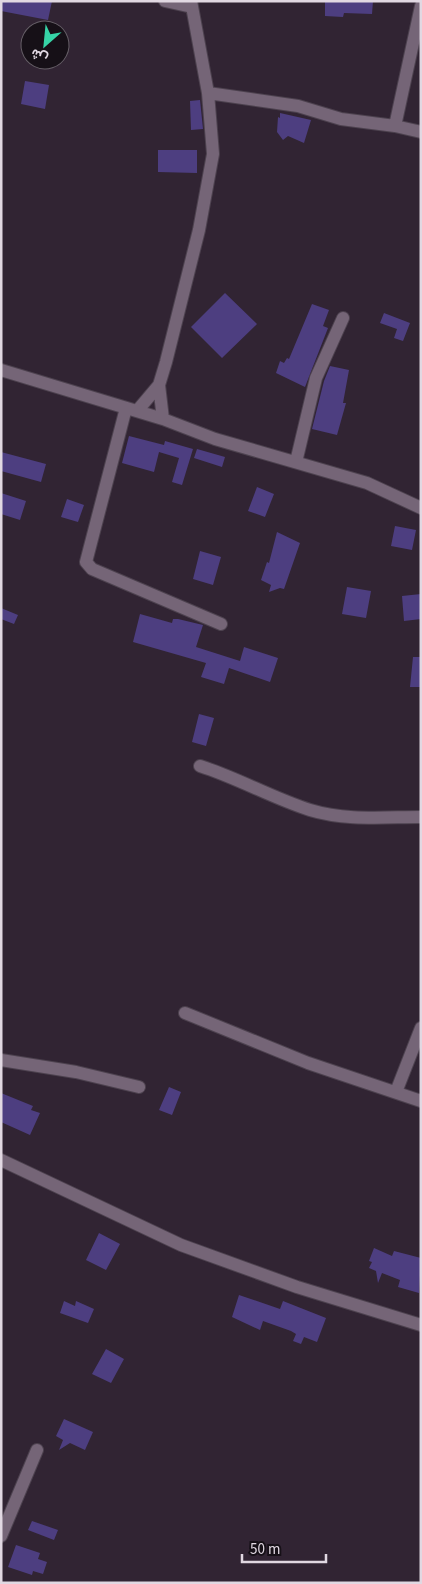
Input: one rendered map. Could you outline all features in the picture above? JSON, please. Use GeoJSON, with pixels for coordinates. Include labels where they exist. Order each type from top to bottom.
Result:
{"type":"FeatureCollection","features":[{"type":"Feature","properties":{"kind":"street"},"geometry":{"type":"LineString","coordinates":[[163,419],[159,385],[174,333],[209,183],[213,154],[208,94],[191,4],[165,1]]}},
{"type":"Feature","properties":{"kind":"street"},"geometry":{"type":"LineString","coordinates":[[395,126],[421,6]]}},
{"type":"Feature","properties":{"kind":"street"},"geometry":{"type":"LineString","coordinates":[[208,94],[288,104],[341,120],[395,126],[421,132]]}},
{"type":"Feature","properties":{"kind":"street"},"geometry":{"type":"LineString","coordinates":[[296,462],[316,378],[343,318]]}},
{"type":"Feature","properties":{"kind":"street"},"geometry":{"type":"LineString","coordinates":[[1,370],[163,419],[215,438],[367,483],[421,508]]}},
{"type":"Feature","properties":{"kind":"street"},"geometry":{"type":"LineString","coordinates":[[159,385],[132,410],[86,562],[92,569],[221,624]]}},
{"type":"Feature","properties":{"kind":"street"},"geometry":{"type":"LineString","coordinates":[[200,766],[311,810],[356,817],[421,817]]}},
{"type":"Feature","properties":{"kind":"street"},"geometry":{"type":"LineString","coordinates":[[185,1013],[308,1062],[421,1101]]}},
{"type":"Feature","properties":{"kind":"street"},"geometry":{"type":"LineString","coordinates":[[396,1092],[421,1028]]}},
{"type":"Feature","properties":{"kind":"street"},"geometry":{"type":"LineString","coordinates":[[1,1060],[76,1072],[139,1087]]}},
{"type":"Feature","properties":{"kind":"street"},"geometry":{"type":"LineString","coordinates":[[1,1160],[181,1245],[297,1287],[421,1325]]}},
{"type":"Feature","properties":{"kind":"street"},"geometry":{"type":"LineString","coordinates":[[1,1536],[37,1450]]}},
{"type":"Feature","properties":{"kind":"building"},"geometry":{"type":"Polygon","coordinates":[[[1,1],[52,1],[48,20],[1,11],[1,1]]]}},
{"type":"Feature","properties":{"kind":"building"},"geometry":{"type":"Polygon","coordinates":[[[325,1],[373,1],[372,14],[344,13],[343,17],[325,16],[325,1]]]}},
{"type":"Feature","properties":{"kind":"building"},"geometry":{"type":"Polygon","coordinates":[[[25,81],[49,85],[45,109],[21,104],[25,81]]]}},
{"type":"Feature","properties":{"kind":"building"},"geometry":{"type":"Polygon","coordinates":[[[200,100],[203,129],[191,130],[190,101],[200,100]]]}},
{"type":"Feature","properties":{"kind":"building"},"geometry":{"type":"Polygon","coordinates":[[[280,113],[311,120],[304,143],[288,136],[283,140],[277,132],[280,113]]]}},
{"type":"Feature","properties":{"kind":"building"},"geometry":{"type":"Polygon","coordinates":[[[158,150],[197,150],[197,173],[158,172],[158,150]]]}},
{"type":"Feature","properties":{"kind":"building"},"geometry":{"type":"Polygon","coordinates":[[[225,293],[257,324],[222,358],[191,327],[225,293]]]}},
{"type":"Feature","properties":{"kind":"building"},"geometry":{"type":"Polygon","coordinates":[[[312,304],[329,310],[323,326],[328,328],[305,387],[276,373],[280,361],[284,363],[287,358],[289,359],[312,304]]]}},
{"type":"Feature","properties":{"kind":"building"},"geometry":{"type":"Polygon","coordinates":[[[384,313],[410,323],[403,341],[394,338],[397,329],[380,323],[384,313]]]}},
{"type":"Feature","properties":{"kind":"building"},"geometry":{"type":"Polygon","coordinates":[[[330,366],[349,370],[343,403],[346,403],[337,435],[312,429],[324,381],[330,366]]]}},
{"type":"Feature","properties":{"kind":"building"},"geometry":{"type":"Polygon","coordinates":[[[129,436],[164,445],[165,441],[193,449],[182,485],[172,482],[179,458],[159,452],[154,472],[122,463],[129,436]]]}},
{"type":"Feature","properties":{"kind":"building"},"geometry":{"type":"Polygon","coordinates":[[[197,449],[225,457],[222,467],[194,458],[197,449]]]}},
{"type":"Feature","properties":{"kind":"building"},"geometry":{"type":"Polygon","coordinates":[[[1,452],[46,464],[41,482],[1,471],[1,452]]]}},
{"type":"Feature","properties":{"kind":"building"},"geometry":{"type":"Polygon","coordinates":[[[257,487],[274,494],[265,517],[248,511],[257,487]]]}},
{"type":"Feature","properties":{"kind":"building"},"geometry":{"type":"Polygon","coordinates":[[[1,493],[26,501],[20,520],[1,514],[1,493]]]}},
{"type":"Feature","properties":{"kind":"building"},"geometry":{"type":"Polygon","coordinates":[[[67,499],[84,505],[78,522],[61,517],[67,499]]]}},
{"type":"Feature","properties":{"kind":"building"},"geometry":{"type":"Polygon","coordinates":[[[395,526],[416,530],[412,550],[391,546],[395,526]]]}},
{"type":"Feature","properties":{"kind":"building"},"geometry":{"type":"Polygon","coordinates":[[[277,532],[300,543],[284,589],[280,588],[269,592],[271,585],[261,580],[267,562],[269,563],[277,532]]]}},
{"type":"Feature","properties":{"kind":"building"},"geometry":{"type":"Polygon","coordinates":[[[200,551],[221,557],[213,585],[193,579],[200,551]]]}},
{"type":"Feature","properties":{"kind":"building"},"geometry":{"type":"Polygon","coordinates":[[[347,587],[371,591],[366,618],[342,614],[347,587]]]}},
{"type":"Feature","properties":{"kind":"building"},"geometry":{"type":"Polygon","coordinates":[[[421,594],[421,619],[404,621],[402,596],[421,594]]]}},
{"type":"Feature","properties":{"kind":"building"},"geometry":{"type":"Polygon","coordinates":[[[1,608],[18,615],[14,624],[1,619],[1,608]]]}},
{"type":"Feature","properties":{"kind":"building"},"geometry":{"type":"Polygon","coordinates":[[[140,614],[172,623],[173,619],[178,619],[203,625],[196,647],[240,661],[244,647],[278,658],[270,682],[229,668],[224,684],[201,677],[206,663],[133,642],[140,614]]]}},
{"type":"Feature","properties":{"kind":"building"},"geometry":{"type":"Polygon","coordinates":[[[413,657],[421,657],[421,687],[410,687],[413,657]]]}},
{"type":"Feature","properties":{"kind":"building"},"geometry":{"type":"Polygon","coordinates":[[[199,714],[214,718],[206,746],[192,742],[199,714]]]}},
{"type":"Feature","properties":{"kind":"building"},"geometry":{"type":"Polygon","coordinates":[[[169,1087],[181,1092],[172,1115],[159,1110],[169,1087]]]}},
{"type":"Feature","properties":{"kind":"building"},"geometry":{"type":"Polygon","coordinates":[[[1,1093],[33,1106],[31,1110],[40,1113],[30,1135],[1,1122],[1,1093]]]}},
{"type":"Feature","properties":{"kind":"building"},"geometry":{"type":"Polygon","coordinates":[[[99,1233],[120,1244],[106,1270],[86,1260],[99,1233]]]}},
{"type":"Feature","properties":{"kind":"building"},"geometry":{"type":"Polygon","coordinates":[[[374,1248],[392,1256],[394,1251],[421,1258],[419,1293],[398,1287],[400,1280],[382,1273],[378,1283],[376,1271],[369,1268],[372,1262],[369,1261],[374,1248]]]}},
{"type":"Feature","properties":{"kind":"building"},"geometry":{"type":"Polygon","coordinates":[[[239,1295],[280,1309],[283,1301],[326,1318],[317,1342],[304,1337],[301,1344],[293,1341],[296,1334],[291,1331],[263,1321],[260,1330],[232,1317],[239,1295]]]}},
{"type":"Feature","properties":{"kind":"building"},"geometry":{"type":"Polygon","coordinates":[[[64,1301],[75,1306],[76,1301],[94,1309],[88,1323],[60,1313],[64,1301]]]}},
{"type":"Feature","properties":{"kind":"building"},"geometry":{"type":"Polygon","coordinates":[[[106,1349],[124,1359],[111,1383],[92,1374],[106,1349]]]}},
{"type":"Feature","properties":{"kind":"building"},"geometry":{"type":"Polygon","coordinates":[[[64,1419],[93,1432],[85,1450],[70,1443],[59,1450],[63,1440],[56,1436],[64,1419]]]}},
{"type":"Feature","properties":{"kind":"building"},"geometry":{"type":"Polygon","coordinates":[[[32,1521],[58,1530],[54,1540],[28,1530],[32,1521]]]}},
{"type":"Feature","properties":{"kind":"building"},"geometry":{"type":"Polygon","coordinates":[[[16,1545],[40,1553],[38,1559],[47,1562],[43,1574],[33,1571],[32,1575],[8,1567],[16,1545]]]}}]}
